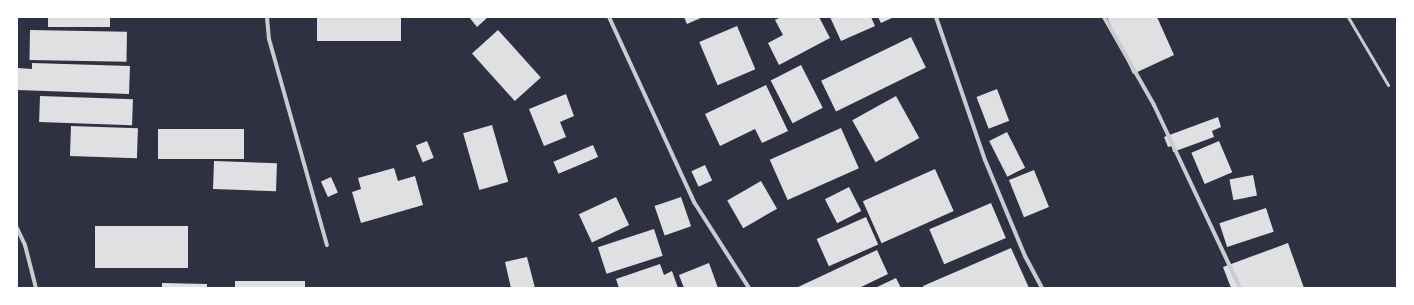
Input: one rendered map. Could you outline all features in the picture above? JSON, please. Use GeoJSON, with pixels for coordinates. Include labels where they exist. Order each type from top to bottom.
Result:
{"type":"FeatureCollection","features":[{"type":"Feature","properties":{"kind":"street"},"geometry":{"type":"LineString","coordinates":[[267,17],[269,39],[327,246]]}},
{"type":"Feature","properties":{"kind":"street"},"geometry":{"type":"LineString","coordinates":[[609,17],[694,202],[749,288]]}},
{"type":"Feature","properties":{"kind":"street"},"geometry":{"type":"LineString","coordinates":[[936,17],[985,160],[1025,256],[1042,288]]}},
{"type":"Feature","properties":{"kind":"street"},"geometry":{"type":"LineString","coordinates":[[1104,17],[1154,105],[1240,288]]}},
{"type":"Feature","properties":{"kind":"street"},"geometry":{"type":"LineString","coordinates":[[17,228],[25,245],[36,288]]}},
{"type":"Feature","properties":{"kind":"lane"},"geometry":{"type":"LineString","coordinates":[[1348,17],[1388,85]]}},
{"type":"Feature","properties":{"kind":"building"},"geometry":{"type":"Polygon","coordinates":[[[48,17],[110,17],[110,27],[48,27],[48,17]]]}},
{"type":"Feature","properties":{"kind":"building"},"geometry":{"type":"Polygon","coordinates":[[[317,17],[401,17],[401,41],[317,41],[317,17]]]}},
{"type":"Feature","properties":{"kind":"building"},"geometry":{"type":"Polygon","coordinates":[[[469,17],[488,17],[477,27],[469,17]]]}},
{"type":"Feature","properties":{"kind":"building"},"geometry":{"type":"Polygon","coordinates":[[[684,17],[703,17],[687,24],[684,17]]]}},
{"type":"Feature","properties":{"kind":"building"},"geometry":{"type":"Polygon","coordinates":[[[781,17],[819,17],[830,38],[779,65],[768,43],[783,35],[775,20],[781,17]]]}},
{"type":"Feature","properties":{"kind":"building"},"geometry":{"type":"Polygon","coordinates":[[[830,17],[871,17],[875,26],[841,41],[830,17]]]}},
{"type":"Feature","properties":{"kind":"building"},"geometry":{"type":"Polygon","coordinates":[[[878,17],[894,17],[881,23],[878,17]]]}},
{"type":"Feature","properties":{"kind":"building"},"geometry":{"type":"Polygon","coordinates":[[[1107,17],[1157,17],[1174,55],[1133,74],[1107,17]]]}},
{"type":"Feature","properties":{"kind":"building"},"geometry":{"type":"Polygon","coordinates":[[[737,26],[755,69],[718,85],[699,42],[737,26]]]}},
{"type":"Feature","properties":{"kind":"building"},"geometry":{"type":"Polygon","coordinates":[[[30,30],[127,32],[126,62],[29,60],[30,30]]]}},
{"type":"Feature","properties":{"kind":"building"},"geometry":{"type":"Polygon","coordinates":[[[498,30],[541,78],[515,101],[472,53],[498,30]]]}},
{"type":"Feature","properties":{"kind":"building"},"geometry":{"type":"Polygon","coordinates":[[[911,37],[926,68],[836,111],[821,81],[911,37]]]}},
{"type":"Feature","properties":{"kind":"building"},"geometry":{"type":"Polygon","coordinates":[[[32,63],[130,66],[129,94],[17,90],[18,68],[32,69],[32,63]]]}},
{"type":"Feature","properties":{"kind":"building"},"geometry":{"type":"Polygon","coordinates":[[[801,65],[823,108],[792,123],[771,80],[801,65]]]}},
{"type":"Feature","properties":{"kind":"building"},"geometry":{"type":"Polygon","coordinates":[[[766,85],[788,131],[762,143],[755,129],[720,146],[705,114],[766,85]]]}},
{"type":"Feature","properties":{"kind":"building"},"geometry":{"type":"Polygon","coordinates":[[[997,89],[1009,121],[989,129],[976,97],[997,89]]]}},
{"type":"Feature","properties":{"kind":"building"},"geometry":{"type":"Polygon","coordinates":[[[566,94],[574,116],[560,122],[566,137],[544,146],[529,109],[566,94]]]}},
{"type":"Feature","properties":{"kind":"building"},"geometry":{"type":"Polygon","coordinates":[[[40,96],[133,99],[132,125],[39,122],[40,96]]]}},
{"type":"Feature","properties":{"kind":"building"},"geometry":{"type":"Polygon","coordinates":[[[896,96],[919,138],[876,162],[852,120],[896,96]]]}},
{"type":"Feature","properties":{"kind":"building"},"geometry":{"type":"Polygon","coordinates":[[[1218,117],[1221,127],[1212,131],[1214,137],[1173,152],[1172,146],[1168,147],[1164,137],[1218,117]]]}},
{"type":"Feature","properties":{"kind":"building"},"geometry":{"type":"Polygon","coordinates":[[[492,125],[508,182],[479,190],[463,133],[492,125]]]}},
{"type":"Feature","properties":{"kind":"building"},"geometry":{"type":"Polygon","coordinates":[[[71,126],[138,128],[137,158],[70,156],[71,126]]]}},
{"type":"Feature","properties":{"kind":"building"},"geometry":{"type":"Polygon","coordinates":[[[841,128],[859,168],[788,200],[770,160],[841,128]]]}},
{"type":"Feature","properties":{"kind":"building"},"geometry":{"type":"Polygon","coordinates":[[[158,129],[244,129],[244,159],[158,159],[158,129]]]}},
{"type":"Feature","properties":{"kind":"building"},"geometry":{"type":"Polygon","coordinates":[[[1007,132],[1025,168],[1007,177],[989,141],[1007,132]]]}},
{"type":"Feature","properties":{"kind":"building"},"geometry":{"type":"Polygon","coordinates":[[[427,141],[434,158],[423,162],[416,145],[427,141]]]}},
{"type":"Feature","properties":{"kind":"building"},"geometry":{"type":"Polygon","coordinates":[[[1219,141],[1232,172],[1205,184],[1191,153],[1219,141]]]}},
{"type":"Feature","properties":{"kind":"building"},"geometry":{"type":"Polygon","coordinates":[[[593,145],[598,157],[558,174],[553,162],[593,145]]]}},
{"type":"Feature","properties":{"kind":"building"},"geometry":{"type":"Polygon","coordinates":[[[214,161],[277,163],[276,191],[213,189],[214,161]]]}},
{"type":"Feature","properties":{"kind":"building"},"geometry":{"type":"Polygon","coordinates":[[[705,165],[712,180],[699,187],[691,171],[705,165]]]}},
{"type":"Feature","properties":{"kind":"building"},"geometry":{"type":"Polygon","coordinates":[[[394,168],[398,181],[415,176],[423,205],[361,223],[352,192],[361,189],[358,178],[394,168]]]}},
{"type":"Feature","properties":{"kind":"building"},"geometry":{"type":"Polygon","coordinates":[[[935,169],[954,211],[882,243],[863,201],[935,169]]]}},
{"type":"Feature","properties":{"kind":"building"},"geometry":{"type":"Polygon","coordinates":[[[1034,170],[1049,207],[1024,217],[1009,180],[1034,170]]]}},
{"type":"Feature","properties":{"kind":"building"},"geometry":{"type":"Polygon","coordinates":[[[1253,175],[1257,196],[1233,200],[1229,180],[1253,175]]]}},
{"type":"Feature","properties":{"kind":"building"},"geometry":{"type":"Polygon","coordinates":[[[331,177],[338,193],[328,197],[321,181],[331,177]]]}},
{"type":"Feature","properties":{"kind":"building"},"geometry":{"type":"Polygon","coordinates":[[[761,181],[777,209],[743,228],[727,200],[761,181]]]}},
{"type":"Feature","properties":{"kind":"building"},"geometry":{"type":"Polygon","coordinates":[[[849,187],[861,211],[837,223],[825,199],[849,187]]]}},
{"type":"Feature","properties":{"kind":"building"},"geometry":{"type":"Polygon","coordinates":[[[616,197],[629,225],[592,242],[579,214],[616,197]]]}},
{"type":"Feature","properties":{"kind":"building"},"geometry":{"type":"Polygon","coordinates":[[[681,197],[691,226],[665,235],[655,206],[681,197]]]}},
{"type":"Feature","properties":{"kind":"building"},"geometry":{"type":"Polygon","coordinates":[[[991,203],[1006,238],[944,264],[929,229],[991,203]]]}},
{"type":"Feature","properties":{"kind":"building"},"geometry":{"type":"Polygon","coordinates":[[[1266,208],[1274,232],[1227,247],[1219,223],[1266,208]]]}},
{"type":"Feature","properties":{"kind":"building"},"geometry":{"type":"Polygon","coordinates":[[[866,217],[878,244],[829,266],[817,239],[866,217]]]}},
{"type":"Feature","properties":{"kind":"building"},"geometry":{"type":"Polygon","coordinates":[[[95,226],[188,226],[188,268],[95,268],[95,226]]]}},
{"type":"Feature","properties":{"kind":"building"},"geometry":{"type":"Polygon","coordinates":[[[654,229],[663,256],[607,274],[598,247],[654,229]]]}},
{"type":"Feature","properties":{"kind":"building"},"geometry":{"type":"Polygon","coordinates":[[[1288,243],[1304,288],[1231,288],[1223,267],[1288,243]]]}},
{"type":"Feature","properties":{"kind":"building"},"geometry":{"type":"Polygon","coordinates":[[[1011,248],[1029,288],[924,288],[923,286],[1011,248]]]}},
{"type":"Feature","properties":{"kind":"building"},"geometry":{"type":"Polygon","coordinates":[[[877,250],[888,274],[859,288],[796,288],[877,250]]]}},
{"type":"Feature","properties":{"kind":"building"},"geometry":{"type":"Polygon","coordinates":[[[527,257],[535,288],[511,288],[505,262],[527,257]]]}},
{"type":"Feature","properties":{"kind":"building"},"geometry":{"type":"Polygon","coordinates":[[[709,263],[718,288],[684,288],[679,275],[709,263]]]}},
{"type":"Feature","properties":{"kind":"building"},"geometry":{"type":"Polygon","coordinates":[[[660,264],[664,275],[672,271],[678,288],[619,288],[616,279],[660,264]]]}},
{"type":"Feature","properties":{"kind":"building"},"geometry":{"type":"Polygon","coordinates":[[[896,278],[901,288],[875,288],[896,278]]]}},
{"type":"Feature","properties":{"kind":"building"},"geometry":{"type":"Polygon","coordinates":[[[235,281],[305,281],[305,288],[235,288],[235,281]]]}},
{"type":"Feature","properties":{"kind":"building"},"geometry":{"type":"Polygon","coordinates":[[[162,283],[207,284],[207,288],[162,288],[162,283]]]}}]}
